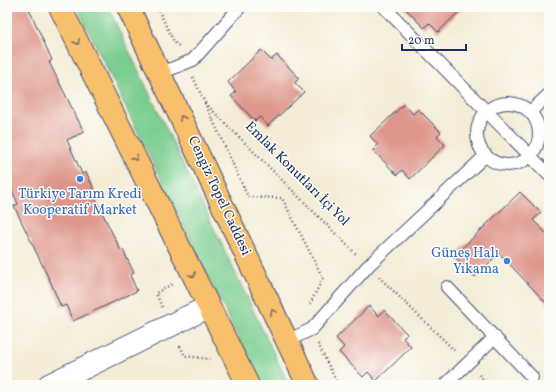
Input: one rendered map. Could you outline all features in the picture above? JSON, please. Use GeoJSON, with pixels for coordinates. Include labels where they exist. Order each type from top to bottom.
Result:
{"type":"FeatureCollection","features":[{"type":"Feature","properties":{"kind":"main road"},"geometry":{"type":"LineString","coordinates":[[60,7],[248,385]]}},
{"type":"Feature","properties":{"kind":"main road","name":"Cengiz Topel Caddesi"},"geometry":{"type":"LineString","coordinates":[[128,7],[161,73],[308,385]]}},
{"type":"Feature","properties":{"kind":"street"},"geometry":{"type":"LineString","coordinates":[[48,385],[208,307]]}},
{"type":"Feature","properties":{"kind":"lane"},"geometry":{"type":"LineString","coordinates":[[161,73],[193,60],[240,7]]}},
{"type":"Feature","properties":{"kind":"lane"},"geometry":{"type":"LineString","coordinates":[[384,7],[549,175]]}},
{"type":"Feature","properties":{"kind":"lane"},"geometry":{"type":"LineString","coordinates":[[530,112],[549,94]]}},
{"type":"Feature","properties":{"kind":"lane"},"geometry":{"type":"LineString","coordinates":[[504,103],[513,103],[530,112],[538,129],[535,148],[530,155],[523,160],[508,164],[496,162],[486,155],[481,148],[477,133],[478,125],[487,111],[504,103]]}},
{"type":"Feature","properties":{"kind":"lane"},"geometry":{"type":"LineString","coordinates":[[287,341],[312,329],[368,266],[486,155]]}},
{"type":"Feature","properties":{"kind":"lane"},"geometry":{"type":"LineString","coordinates":[[447,287],[532,377]]}},
{"type":"Feature","properties":{"kind":"lane"},"geometry":{"type":"LineString","coordinates":[[445,385],[495,338]]}},
{"type":"Feature","properties":{"kind":"path"},"geometry":{"type":"LineString","coordinates":[[157,7],[174,42],[193,60],[193,76],[248,197],[282,198],[323,278],[306,312],[312,329],[338,385]]}},
{"type":"Feature","properties":{"kind":"path","name":"Emlak Konutları İçi Yol"},"geometry":{"type":"LineString","coordinates":[[204,102],[489,385]]}},
{"type":"Feature","properties":{"kind":"green space"},"geometry":{"type":"Polygon","coordinates":[[[77,7],[108,7],[289,385],[261,385],[77,7]]]}},
{"type":"Feature","properties":{"kind":"building"},"geometry":{"type":"Polygon","coordinates":[[[7,7],[28,7],[52,60],[49,62],[84,132],[67,140],[82,174],[86,172],[96,193],[93,194],[121,251],[123,250],[134,273],[130,275],[137,291],[73,321],[66,305],[61,307],[14,206],[18,204],[7,179],[7,7]]]}},
{"type":"Feature","properties":{"kind":"building"},"geometry":{"type":"Polygon","coordinates":[[[404,7],[464,7],[438,32],[429,23],[424,28],[404,7]]]}},
{"type":"Feature","properties":{"kind":"building"},"geometry":{"type":"Polygon","coordinates":[[[261,50],[271,60],[277,55],[299,78],[295,83],[304,92],[268,126],[260,117],[255,121],[231,96],[236,92],[228,82],[261,50]]]}},
{"type":"Feature","properties":{"kind":"building"},"geometry":{"type":"Polygon","coordinates":[[[404,104],[413,114],[418,109],[441,132],[437,136],[445,145],[410,179],[402,170],[397,175],[373,150],[378,145],[370,136],[404,104]]]}},
{"type":"Feature","properties":{"kind":"building"},"geometry":{"type":"Polygon","coordinates":[[[520,192],[541,213],[533,220],[549,236],[549,306],[499,253],[475,277],[454,256],[520,192]]]}},
{"type":"Feature","properties":{"kind":"building"},"geometry":{"type":"Polygon","coordinates":[[[369,306],[379,316],[384,310],[407,334],[403,338],[411,347],[376,381],[368,372],[363,377],[339,352],[344,347],[336,338],[369,306]]]}},
{"type":"Feature","properties":{"kind":"place","name":"Türkiye Tarım Kredi Kooperatif Market"},"geometry":{"type":"Point","coordinates":[80,179]}},
{"type":"Feature","properties":{"kind":"place","name":"Güneş Halı Yıkama"},"geometry":{"type":"Point","coordinates":[507,261]}}]}
